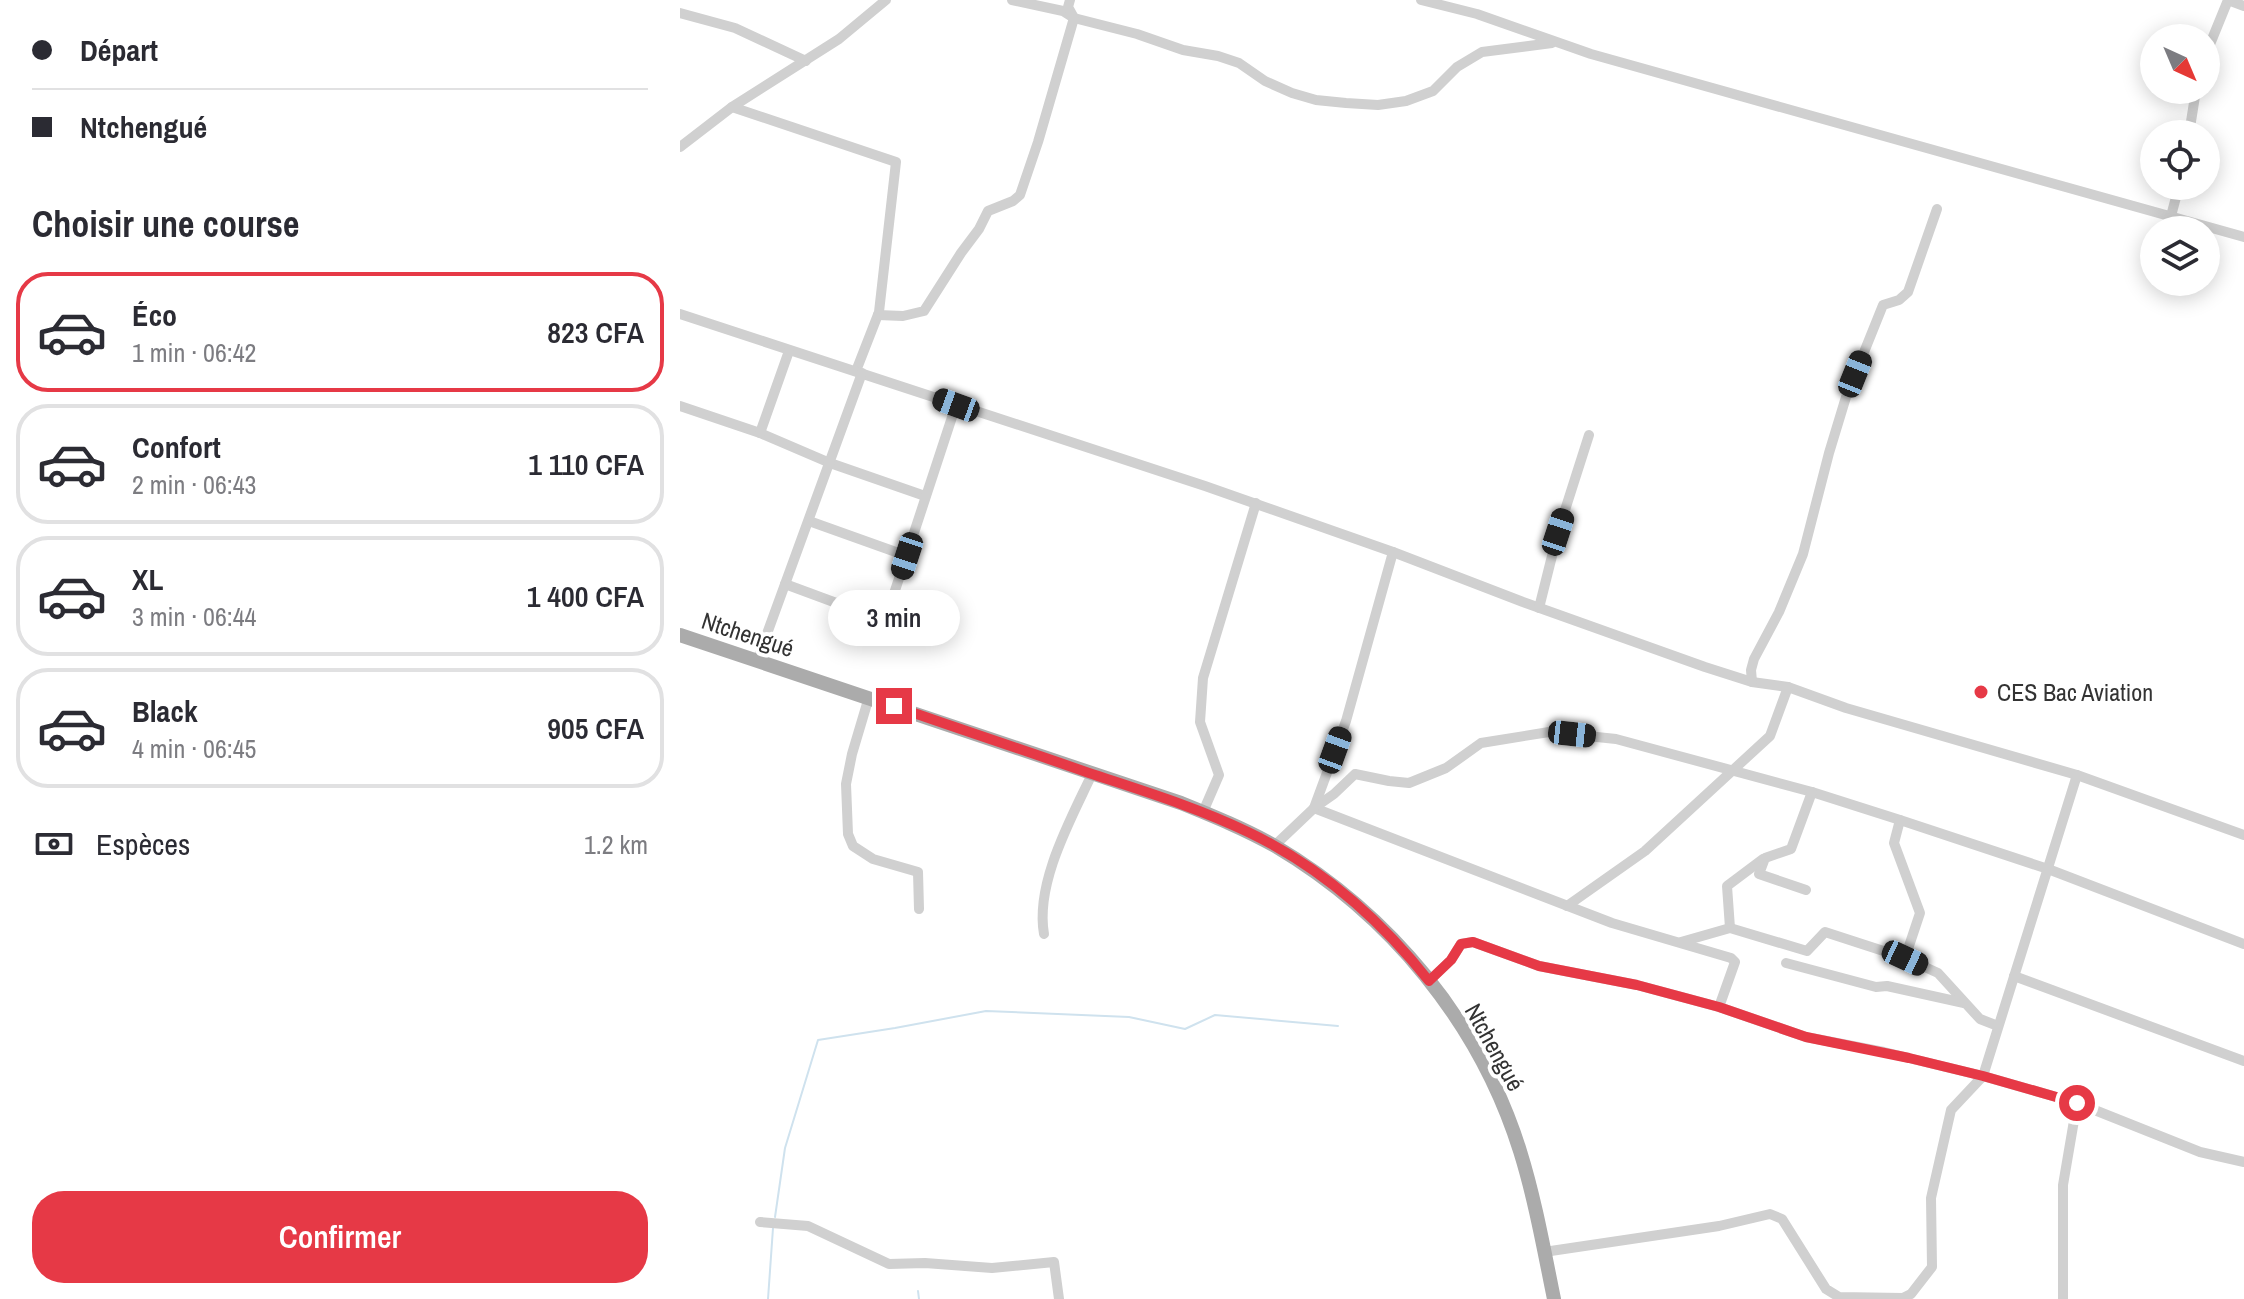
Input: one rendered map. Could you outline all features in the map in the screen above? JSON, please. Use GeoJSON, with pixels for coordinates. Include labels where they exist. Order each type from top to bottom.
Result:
{"type":"FeatureCollection","features":[{"type":"Feature","properties":{"kind":"main road","name":"Ntchengué"},"geometry":{"type":"LineString","coordinates":[[680,635],[1203,812],[1274,846],[1322,878],[1364,910],[1399,944],[1467,1036],[1506,1113],[1527,1175],[1554,1299]]}},
{"type":"Feature","properties":{"kind":"street"},"geometry":{"type":"LineString","coordinates":[[1012,0],[1063,11],[1074,18],[1183,50],[1218,56],[1239,63],[1265,81],[1316,100],[1378,105],[1406,101],[1433,91],[1457,67],[1482,52],[1558,42]]}},
{"type":"Feature","properties":{"kind":"street"},"geometry":{"type":"LineString","coordinates":[[878,315],[903,316],[924,311],[988,211],[1020,195],[1074,18],[1068,7],[1070,0]]}},
{"type":"Feature","properties":{"kind":"street"},"geometry":{"type":"LineString","coordinates":[[1421,0],[1477,14],[1633,66],[2171,216],[2175,200]]}},
{"type":"Feature","properties":{"kind":"street"},"geometry":{"type":"LineString","coordinates":[[2218,24],[2228,0],[2244,6]]}},
{"type":"Feature","properties":{"kind":"street"},"geometry":{"type":"LineString","coordinates":[[680,147],[732,107],[839,39],[887,1]]}},
{"type":"Feature","properties":{"kind":"street"},"geometry":{"type":"LineString","coordinates":[[680,13],[735,28],[806,61]]}},
{"type":"Feature","properties":{"kind":"street"},"geometry":{"type":"LineString","coordinates":[[732,107],[896,162],[878,315],[830,463],[757,661]]}},
{"type":"Feature","properties":{"kind":"street"},"geometry":{"type":"LineString","coordinates":[[1752,682],[1754,659],[1779,612],[1803,554],[1846,397],[1883,305],[1899,300],[1908,292],[1937,209]]}},
{"type":"Feature","properties":{"kind":"street"},"geometry":{"type":"LineString","coordinates":[[2220,230],[2244,237]]}},
{"type":"Feature","properties":{"kind":"street"},"geometry":{"type":"LineString","coordinates":[[680,314],[1256,503],[1539,608],[1752,682],[1788,687],[1846,708],[2077,775],[2244,835]]}},
{"type":"Feature","properties":{"kind":"street"},"geometry":{"type":"LineString","coordinates":[[760,433],[789,351]]}},
{"type":"Feature","properties":{"kind":"street"},"geometry":{"type":"LineString","coordinates":[[785,584],[885,621],[956,405]]}},
{"type":"Feature","properties":{"kind":"street"},"geometry":{"type":"LineString","coordinates":[[680,406],[925,496]]}},
{"type":"Feature","properties":{"kind":"street"},"geometry":{"type":"LineString","coordinates":[[1539,608],[1558,532],[1589,435]]}},
{"type":"Feature","properties":{"kind":"street"},"geometry":{"type":"LineString","coordinates":[[1203,812],[1219,775],[1200,722],[1203,678],[1256,503]]}},
{"type":"Feature","properties":{"kind":"street"},"geometry":{"type":"LineString","coordinates":[[809,521],[907,556]]}},
{"type":"Feature","properties":{"kind":"street"},"geometry":{"type":"LineString","coordinates":[[1314,808],[1346,721],[1393,552]]}},
{"type":"Feature","properties":{"kind":"street"},"geometry":{"type":"LineString","coordinates":[[1567,906],[1645,851],[1770,736],[1788,687]]}},
{"type":"Feature","properties":{"kind":"street"},"geometry":{"type":"LineString","coordinates":[[869,697],[846,784],[848,834],[853,846],[873,859],[918,872],[919,909]]}},
{"type":"Feature","properties":{"kind":"street"},"geometry":{"type":"LineString","coordinates":[[1274,846],[1355,774],[1409,783],[1446,768],[1481,743],[1549,732],[1616,739],[1812,792],[2048,869],[2244,944]]}},
{"type":"Feature","properties":{"kind":"street"},"geometry":{"type":"LineString","coordinates":[[1044,934],[1046,887],[1057,850],[1092,774]]}},
{"type":"Feature","properties":{"kind":"street"},"geometry":{"type":"LineString","coordinates":[[1544,1252],[1719,1226],[1770,1214],[1782,1219],[1832,1294],[1839,1297],[1911,1296],[1932,1267],[1931,1198],[1951,1110],[1983,1076],[2077,775]]}},
{"type":"Feature","properties":{"kind":"street"},"geometry":{"type":"LineString","coordinates":[[1730,928],[1727,886],[1765,858],[1791,849],[1812,792]]}},
{"type":"Feature","properties":{"kind":"street"},"geometry":{"type":"LineString","coordinates":[[1314,808],[1612,923],[1731,958],[1735,962],[1719,1007]]}},
{"type":"Feature","properties":{"kind":"street"},"geometry":{"type":"LineString","coordinates":[[1900,820],[1894,843],[1920,913],[1905,958]]}},
{"type":"Feature","properties":{"kind":"street"},"geometry":{"type":"LineString","coordinates":[[1765,858],[1759,874],[1806,890]]}},
{"type":"Feature","properties":{"kind":"street"},"geometry":{"type":"LineString","coordinates":[[1679,942],[1730,928],[1807,951],[1825,932],[1905,958],[1938,973],[1980,1019],[1998,1026]]}},
{"type":"Feature","properties":{"kind":"street"},"geometry":{"type":"LineString","coordinates":[[1429,981],[1451,960],[1461,944],[1473,942],[1539,966],[1637,985],[1719,1007],[1806,1037],[1983,1076],[2077,1103],[2200,1152],[2244,1162]]}},
{"type":"Feature","properties":{"kind":"street"},"geometry":{"type":"LineString","coordinates":[[1786,963],[1876,987],[1887,986],[1964,1003]]}},
{"type":"Feature","properties":{"kind":"street"},"geometry":{"type":"LineString","coordinates":[[2014,976],[2244,1061]]}},
{"type":"Feature","properties":{"kind":"street"},"geometry":{"type":"LineString","coordinates":[[2063,1299],[2063,1185],[2077,1103]]}},
{"type":"Feature","properties":{"kind":"street"},"geometry":{"type":"LineString","coordinates":[[760,1222],[808,1226],[889,1264],[992,1268],[1054,1262],[1059,1299]]}},
{"type":"Feature","properties":{"kind":"waterway"},"geometry":{"type":"LineString","coordinates":[[775,1217],[785,1148],[818,1040],[986,1011],[1129,1017],[1185,1029],[1215,1015],[1338,1026]]}},
{"type":"Feature","properties":{"kind":"waterway"},"geometry":{"type":"LineString","coordinates":[[768,1299],[773,1228]]}},
{"type":"Feature","properties":{"kind":"waterway"},"geometry":{"type":"LineString","coordinates":[[918,1291],[919,1299]]}},
{"type":"Feature","properties":{"kind":"place","name":"CES Bac Aviation"},"geometry":{"type":"Point","coordinates":[1981,692]}},
{"type":"Feature","properties":{"kind":"route"},"geometry":{"type":"LineString","coordinates":[[894,706],[1154,794],[1250,833],[1303,864],[1356,903],[1390,934],[1429,981],[1451,960],[1461,944],[1473,942],[1539,966],[1637,985],[1719,1007],[1806,1037],[1983,1076],[2077,1103]]}}]}
